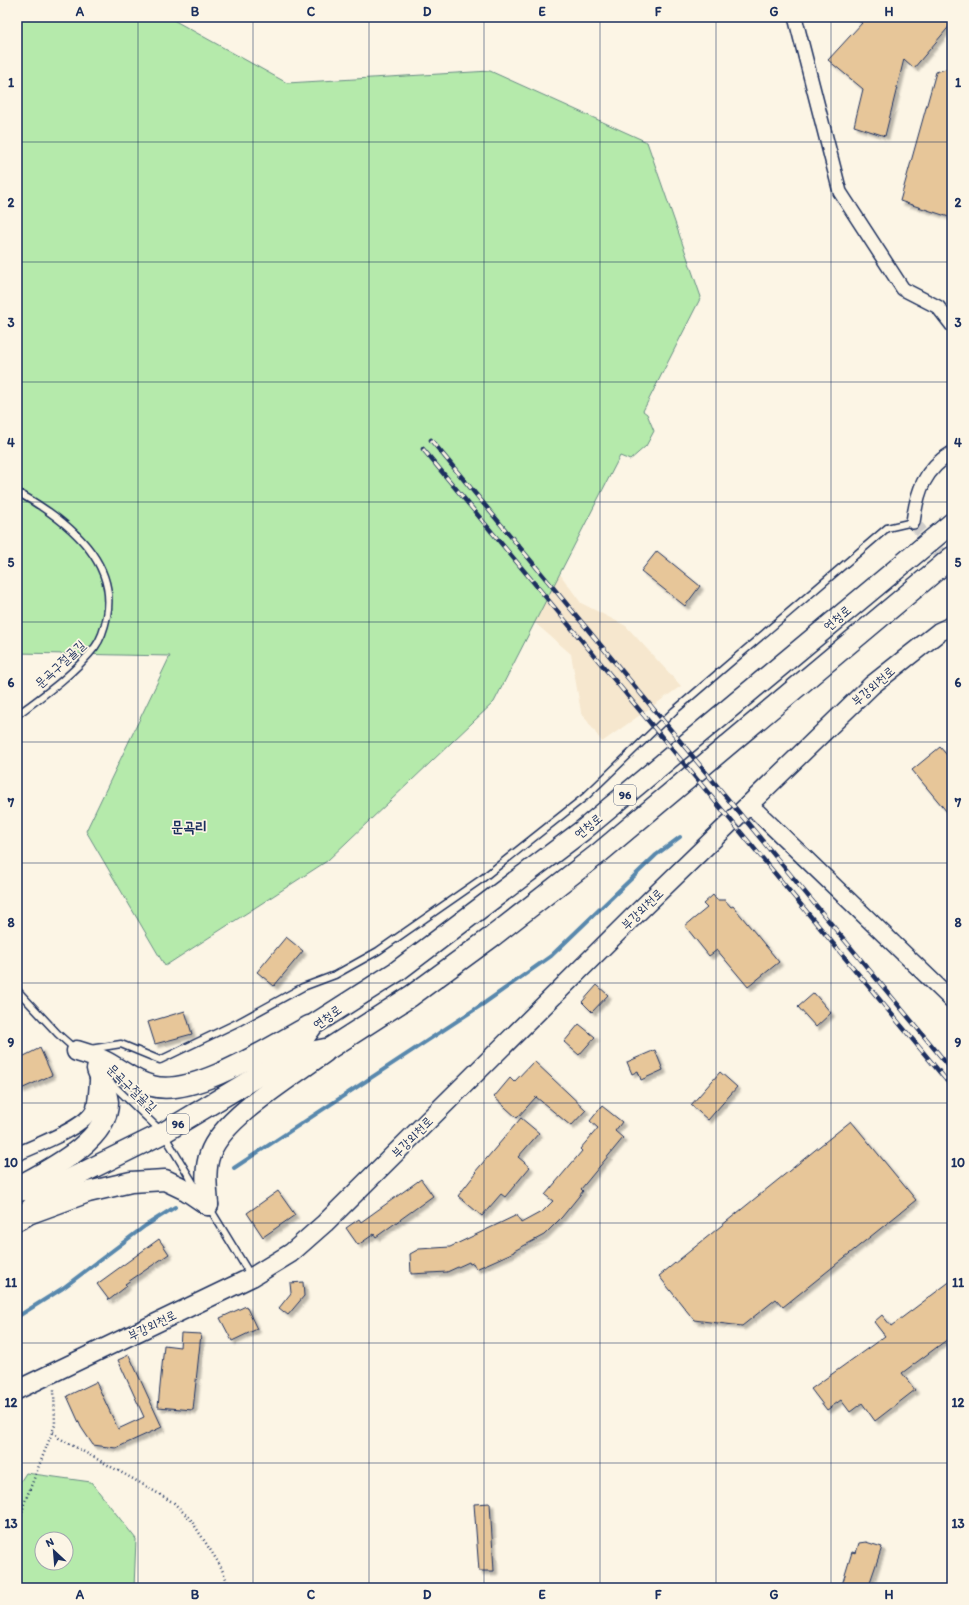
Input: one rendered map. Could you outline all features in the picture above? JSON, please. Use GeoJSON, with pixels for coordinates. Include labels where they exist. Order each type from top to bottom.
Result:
{"type":"FeatureCollection","features":[{"type":"Feature","properties":{"kind":"highway","name":"연청로"},"geometry":{"type":"LineString","coordinates":[[17,1189],[60,1184]]}},
{"type":"Feature","properties":{"kind":"highway","name":"연청로"},"geometry":{"type":"LineString","coordinates":[[21,1217],[60,1184]]}},
{"type":"Feature","properties":{"kind":"main road","name":"연청로"},"geometry":{"type":"LineString","coordinates":[[291,1056],[313,1024],[396,972],[575,836],[952,522]]}},
{"type":"Feature","properties":{"kind":"main road","name":"연청로"},"geometry":{"type":"LineString","coordinates":[[60,1184],[163,1133],[291,1056],[330,1048],[411,996],[493,936],[598,854],[952,557]]}},
{"type":"Feature","properties":{"kind":"main road","name":"부강외천로"},"geometry":{"type":"LineString","coordinates":[[17,1390],[252,1277],[291,1253],[325,1224],[632,918],[872,685],[940,632],[952,626]]}},
{"type":"Feature","properties":{"kind":"main road"},"geometry":{"type":"LineString","coordinates":[[77,1050],[104,1061],[138,1081],[152,1087],[173,1088],[196,1083],[243,1062],[313,1024]]}},
{"type":"Feature","properties":{"kind":"main road"},"geometry":{"type":"LineString","coordinates":[[208,1206],[206,1176],[210,1153],[224,1128],[330,1048]]}},
{"type":"Feature","properties":{"kind":"main road"},"geometry":{"type":"LineString","coordinates":[[17,1189],[64,1160],[87,1142],[104,1122],[108,1102],[97,1069]]}},
{"type":"Feature","properties":{"kind":"main road"},"geometry":{"type":"LineString","coordinates":[[21,1217],[88,1192],[131,1182],[165,1180],[186,1190],[208,1206]]}},
{"type":"Feature","properties":{"kind":"street"},"geometry":{"type":"LineString","coordinates":[[795,17],[840,192],[903,289],[938,307],[952,325]]}},
{"type":"Feature","properties":{"kind":"street"},"geometry":{"type":"LineString","coordinates":[[913,522],[917,497],[927,474],[952,453]]}},
{"type":"Feature","properties":{"kind":"street"},"geometry":{"type":"LineString","coordinates":[[749,804],[952,1000]]}},
{"type":"Feature","properties":{"kind":"street"},"geometry":{"type":"LineString","coordinates":[[17,1154],[62,1134],[81,1122],[93,1109],[97,1069]]}},
{"type":"Feature","properties":{"kind":"lane","name":"문곡구절골길"},"geometry":{"type":"LineString","coordinates":[[17,492],[64,522],[79,536],[92,554],[107,581],[108,606],[105,624],[96,646],[66,676],[17,715]]}},
{"type":"Feature","properties":{"kind":"lane"},"geometry":{"type":"LineString","coordinates":[[77,1050],[121,1044],[160,1060],[239,1022],[303,987],[335,975],[378,951],[482,878],[586,796],[674,711],[886,528],[913,522]]}},
{"type":"Feature","properties":{"kind":"lane","name":"문곡구절골길"},"geometry":{"type":"LineString","coordinates":[[17,990],[58,1034],[77,1050],[163,1133],[252,1277]]}},
{"type":"Feature","properties":{"kind":"path"},"geometry":{"type":"LineString","coordinates":[[17,1540],[24,1504],[55,1425],[53,1372]]}},
{"type":"Feature","properties":{"kind":"path"},"geometry":{"type":"LineString","coordinates":[[52,1432],[59,1438],[174,1503],[196,1527],[220,1564],[230,1588]]}},
{"type":"Feature","properties":{"kind":"shaded area"},"geometry":{"type":"Polygon","coordinates":[[[506,500],[581,603],[626,626],[681,686],[602,742],[581,712],[571,654],[492,586],[506,500]]]}},
{"type":"Feature","properties":{"kind":"green space"},"geometry":{"type":"Polygon","coordinates":[[[17,17],[168,17],[287,83],[490,71],[647,142],[701,297],[643,411],[647,414],[654,431],[646,446],[630,460],[620,456],[494,702],[327,861],[165,966],[86,831],[170,656],[17,653],[17,17]]]}},
{"type":"Feature","properties":{"kind":"green space"},"geometry":{"type":"Polygon","coordinates":[[[26,1473],[91,1482],[136,1539],[134,1588],[17,1588],[17,1487],[26,1473]]]}},
{"type":"Feature","properties":{"kind":"building"},"geometry":{"type":"Polygon","coordinates":[[[854,17],[952,17],[952,23],[914,68],[904,59],[885,136],[854,126],[863,89],[828,60],[862,23],[854,17]]]}},
{"type":"Feature","properties":{"kind":"building"},"geometry":{"type":"Polygon","coordinates":[[[952,67],[952,218],[900,201],[936,72],[952,67]]]}},
{"type":"Feature","properties":{"kind":"building"},"geometry":{"type":"Polygon","coordinates":[[[657,551],[700,586],[685,606],[641,571],[657,551]]]}},
{"type":"Feature","properties":{"kind":"building"},"geometry":{"type":"Polygon","coordinates":[[[940,747],[952,761],[952,818],[912,770],[940,747]]]}},
{"type":"Feature","properties":{"kind":"building"},"geometry":{"type":"Polygon","coordinates":[[[713,895],[717,900],[725,900],[731,907],[733,906],[779,962],[748,987],[717,950],[709,956],[685,926],[707,908],[703,904],[713,895]]]}},
{"type":"Feature","properties":{"kind":"building"},"geometry":{"type":"Polygon","coordinates":[[[286,937],[303,951],[274,986],[257,972],[286,937]]]}},
{"type":"Feature","properties":{"kind":"building"},"geometry":{"type":"Polygon","coordinates":[[[597,985],[608,995],[592,1012],[582,1002],[597,985]]]}},
{"type":"Feature","properties":{"kind":"building"},"geometry":{"type":"Polygon","coordinates":[[[814,993],[831,1013],[816,1027],[798,1007],[814,993]]]}},
{"type":"Feature","properties":{"kind":"building"},"geometry":{"type":"Polygon","coordinates":[[[185,1011],[192,1034],[155,1044],[148,1022],[185,1011]]]}},
{"type":"Feature","properties":{"kind":"building"},"geometry":{"type":"Polygon","coordinates":[[[579,1024],[595,1037],[579,1055],[564,1042],[579,1024]]]}},
{"type":"Feature","properties":{"kind":"building"},"geometry":{"type":"Polygon","coordinates":[[[40,1048],[52,1075],[21,1089],[17,1080],[17,1063],[22,1061],[20,1058],[40,1048]]]}},
{"type":"Feature","properties":{"kind":"building"},"geometry":{"type":"Polygon","coordinates":[[[655,1050],[663,1070],[641,1080],[638,1071],[632,1074],[627,1062],[655,1050]]]}},
{"type":"Feature","properties":{"kind":"building"},"geometry":{"type":"Polygon","coordinates":[[[534,1061],[586,1110],[571,1126],[536,1097],[517,1118],[494,1097],[510,1078],[514,1082],[534,1061]]]}},
{"type":"Feature","properties":{"kind":"building"},"geometry":{"type":"Polygon","coordinates":[[[720,1072],[737,1087],[708,1120],[691,1105],[720,1072]]]}},
{"type":"Feature","properties":{"kind":"building"},"geometry":{"type":"Polygon","coordinates":[[[602,1106],[622,1122],[615,1131],[623,1138],[581,1189],[583,1191],[562,1217],[544,1235],[514,1252],[476,1269],[473,1263],[470,1264],[469,1262],[447,1272],[411,1274],[410,1254],[419,1249],[450,1247],[517,1215],[521,1223],[543,1211],[553,1201],[545,1195],[582,1151],[580,1149],[598,1128],[590,1121],[602,1106]]]}},
{"type":"Feature","properties":{"kind":"building"},"geometry":{"type":"Polygon","coordinates":[[[521,1118],[539,1133],[518,1157],[530,1167],[505,1197],[501,1194],[482,1216],[458,1196],[476,1173],[475,1172],[521,1118]]]}},
{"type":"Feature","properties":{"kind":"building"},"geometry":{"type":"Polygon","coordinates":[[[851,1121],[916,1200],[783,1307],[776,1299],[742,1326],[694,1320],[659,1276],[851,1121]]]}},
{"type":"Feature","properties":{"kind":"building"},"geometry":{"type":"Polygon","coordinates":[[[421,1179],[433,1196],[376,1237],[374,1234],[358,1245],[346,1228],[359,1219],[361,1222],[421,1179]]]}},
{"type":"Feature","properties":{"kind":"building"},"geometry":{"type":"Polygon","coordinates":[[[278,1191],[295,1215],[263,1237],[247,1213],[278,1191]]]}},
{"type":"Feature","properties":{"kind":"building"},"geometry":{"type":"Polygon","coordinates":[[[159,1239],[169,1254],[125,1284],[127,1286],[109,1300],[97,1284],[159,1239]]]}},
{"type":"Feature","properties":{"kind":"building"},"geometry":{"type":"Polygon","coordinates":[[[952,1280],[952,1336],[902,1373],[915,1390],[875,1421],[862,1403],[850,1412],[841,1400],[827,1410],[811,1389],[885,1336],[874,1322],[882,1315],[891,1326],[952,1280]]]}},
{"type":"Feature","properties":{"kind":"building"},"geometry":{"type":"Polygon","coordinates":[[[303,1282],[304,1296],[288,1315],[279,1308],[291,1293],[290,1283],[303,1282]]]}},
{"type":"Feature","properties":{"kind":"building"},"geometry":{"type":"Polygon","coordinates":[[[246,1306],[257,1329],[232,1341],[220,1318],[246,1306]]]}},
{"type":"Feature","properties":{"kind":"building"},"geometry":{"type":"Polygon","coordinates":[[[181,1333],[201,1334],[193,1410],[158,1407],[164,1345],[180,1347],[181,1333]]]}},
{"type":"Feature","properties":{"kind":"building"},"geometry":{"type":"Polygon","coordinates":[[[129,1355],[162,1427],[116,1448],[93,1445],[81,1427],[67,1396],[96,1382],[118,1429],[144,1417],[118,1360],[129,1355]]]}},
{"type":"Feature","properties":{"kind":"building"},"geometry":{"type":"Polygon","coordinates":[[[490,1503],[494,1571],[479,1571],[474,1504],[490,1503]]]}},
{"type":"Feature","properties":{"kind":"building"},"geometry":{"type":"Polygon","coordinates":[[[866,1542],[882,1547],[868,1588],[841,1588],[852,1552],[856,1553],[859,1543],[866,1542]]]}},
{"type":"Feature","properties":{"kind":"waterway"},"geometry":{"type":"LineString","coordinates":[[234,1168],[483,1004],[551,956],[656,855],[680,837]]}},
{"type":"Feature","properties":{"kind":"waterway"},"geometry":{"type":"LineString","coordinates":[[17,1317],[63,1288],[145,1226],[175,1207]]}},
{"type":"Feature","properties":{"kind":"tunnel"},"geometry":{"type":"LineString","coordinates":[[913,522],[952,567]]}},
{"type":"Feature","properties":{"kind":"railway"},"geometry":{"type":"LineString","coordinates":[[431,440],[952,1070]]}},
{"type":"Feature","properties":{"kind":"railway"},"geometry":{"type":"LineString","coordinates":[[423,449],[952,1087]]}},
{"type":"Feature","properties":{"kind":"district","name":"문곡리"},"geometry":{"type":"Point","coordinates":[189,827]}}]}
